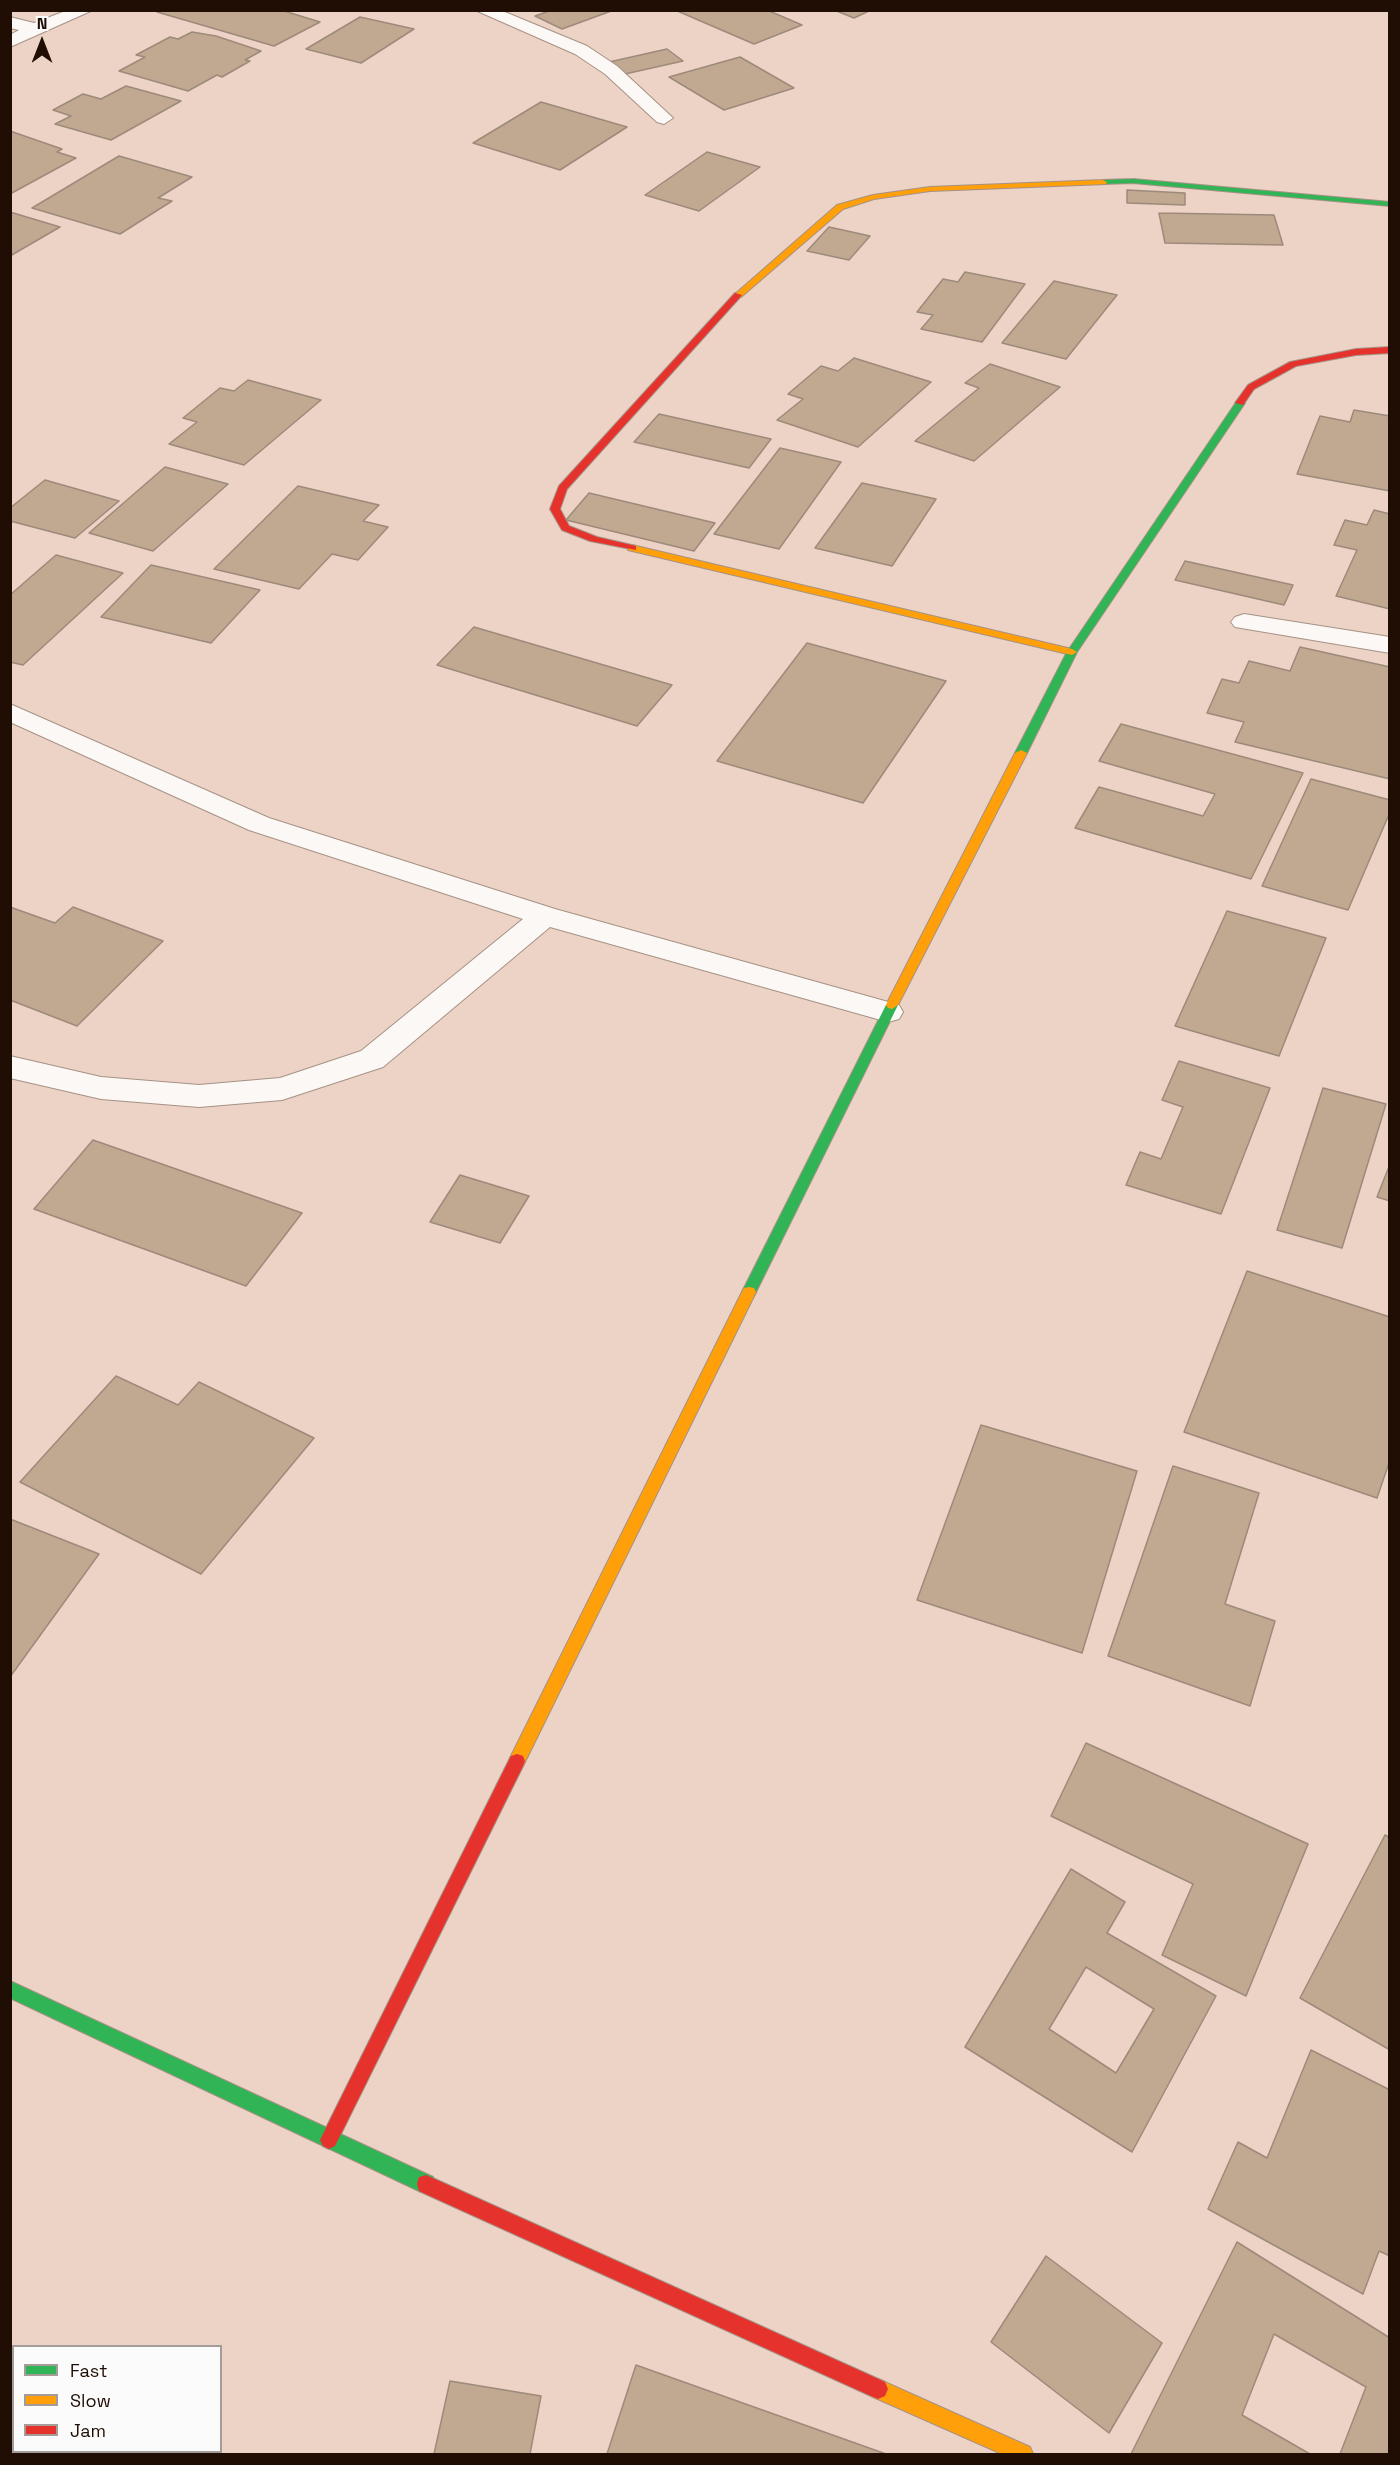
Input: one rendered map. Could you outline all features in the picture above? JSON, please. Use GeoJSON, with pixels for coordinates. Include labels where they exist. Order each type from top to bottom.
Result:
{"type":"FeatureCollection","features":[{"type":"Feature","properties":{"kind":"street"},"geometry":{"type":"LineString","coordinates":[[10,42],[35,29],[85,10]]}},
{"type":"Feature","properties":{"kind":"street"},"geometry":{"type":"LineString","coordinates":[[483,10],[581,50],[611,70],[664,118]]}},
{"type":"Feature","properties":{"kind":"street"},"geometry":{"type":"LineString","coordinates":[[10,22],[35,29]]}},
{"type":"Feature","properties":{"kind":"street"},"geometry":{"type":"LineString","coordinates":[[1072,652],[594,539],[565,528],[555,509],[562,488],[738,295],[840,207],[873,197],[930,189],[1133,182],[1389,204]]}},
{"type":"Feature","properties":{"kind":"street"},"geometry":{"type":"LineString","coordinates":[[329,2140],[888,1012],[1072,652],[1251,387],[1293,364],[1356,352],[1389,350]]}},
{"type":"Feature","properties":{"kind":"street"},"geometry":{"type":"LineString","coordinates":[[1244,622],[1389,645]]}},
{"type":"Feature","properties":{"kind":"street"},"geometry":{"type":"LineString","coordinates":[[10,712],[259,824],[545,916],[888,1012]]}},
{"type":"Feature","properties":{"kind":"street"},"geometry":{"type":"LineString","coordinates":[[10,1067],[100,1088],[177,1095],[199,1096],[282,1089],[372,1059],[545,916]]}},
{"type":"Feature","properties":{"kind":"street"},"geometry":{"type":"LineString","coordinates":[[10,1989],[329,2140],[1023,2454]]}},
{"type":"Feature","properties":{"kind":"building"},"geometry":{"type":"Polygon","coordinates":[[[159,10],[281,10],[320,22],[274,46],[157,12],[159,10]]]}},
{"type":"Feature","properties":{"kind":"building"},"geometry":{"type":"Polygon","coordinates":[[[552,10],[614,10],[562,29],[535,16],[552,10]]]}},
{"type":"Feature","properties":{"kind":"building"},"geometry":{"type":"Polygon","coordinates":[[[675,10],[767,10],[802,25],[754,44],[675,10]]]}},
{"type":"Feature","properties":{"kind":"building"},"geometry":{"type":"Polygon","coordinates":[[[834,10],[871,10],[854,18],[834,10]]]}},
{"type":"Feature","properties":{"kind":"building"},"geometry":{"type":"Polygon","coordinates":[[[360,17],[414,29],[361,63],[306,49],[360,17]]]}},
{"type":"Feature","properties":{"kind":"building"},"geometry":{"type":"Polygon","coordinates":[[[192,32],[216,36],[261,51],[245,60],[250,61],[222,77],[217,75],[188,91],[119,71],[145,57],[136,55],[170,37],[178,39],[192,32]]]}},
{"type":"Feature","properties":{"kind":"building"},"geometry":{"type":"Polygon","coordinates":[[[667,49],[683,61],[625,74],[609,62],[667,49]]]}},
{"type":"Feature","properties":{"kind":"building"},"geometry":{"type":"Polygon","coordinates":[[[740,57],[794,88],[724,110],[669,77],[740,57]]]}},
{"type":"Feature","properties":{"kind":"building"},"geometry":{"type":"Polygon","coordinates":[[[126,86],[181,101],[111,140],[55,124],[71,116],[53,110],[83,94],[101,99],[126,86]]]}},
{"type":"Feature","properties":{"kind":"building"},"geometry":{"type":"Polygon","coordinates":[[[541,102],[627,127],[560,170],[473,143],[541,102]]]}},
{"type":"Feature","properties":{"kind":"building"},"geometry":{"type":"Polygon","coordinates":[[[10,131],[62,149],[57,152],[76,158],[10,194],[10,131]]]}},
{"type":"Feature","properties":{"kind":"building"},"geometry":{"type":"Polygon","coordinates":[[[707,152],[760,167],[699,211],[645,195],[707,152]]]}},
{"type":"Feature","properties":{"kind":"building"},"geometry":{"type":"Polygon","coordinates":[[[119,156],[192,177],[158,198],[172,201],[120,234],[32,208],[119,156]]]}},
{"type":"Feature","properties":{"kind":"building"},"geometry":{"type":"Polygon","coordinates":[[[1127,190],[1185,193],[1185,205],[1127,203],[1127,190]]]}},
{"type":"Feature","properties":{"kind":"building"},"geometry":{"type":"Polygon","coordinates":[[[10,212],[60,227],[10,256],[10,212]]]}},
{"type":"Feature","properties":{"kind":"building"},"geometry":{"type":"Polygon","coordinates":[[[1159,213],[1274,215],[1283,245],[1165,243],[1159,213]]]}},
{"type":"Feature","properties":{"kind":"building"},"geometry":{"type":"Polygon","coordinates":[[[829,227],[870,236],[849,260],[807,251],[829,227]]]}},
{"type":"Feature","properties":{"kind":"building"},"geometry":{"type":"Polygon","coordinates":[[[965,272],[1025,284],[982,342],[921,329],[933,315],[917,312],[943,279],[958,282],[965,272]]]}},
{"type":"Feature","properties":{"kind":"building"},"geometry":{"type":"Polygon","coordinates":[[[1054,281],[1117,295],[1066,359],[1002,343],[1054,281]]]}},
{"type":"Feature","properties":{"kind":"building"},"geometry":{"type":"Polygon","coordinates":[[[854,358],[931,382],[858,447],[777,420],[803,399],[788,394],[821,366],[838,371],[854,358]]]}},
{"type":"Feature","properties":{"kind":"building"},"geometry":{"type":"Polygon","coordinates":[[[990,364],[1060,387],[974,461],[915,441],[979,388],[965,383],[990,364]]]}},
{"type":"Feature","properties":{"kind":"building"},"geometry":{"type":"Polygon","coordinates":[[[248,380],[321,400],[244,465],[169,444],[197,422],[183,418],[220,388],[234,391],[248,380]]]}},
{"type":"Feature","properties":{"kind":"building"},"geometry":{"type":"Polygon","coordinates":[[[1354,410],[1390,416],[1390,491],[1297,474],[1320,416],[1350,422],[1354,410]]]}},
{"type":"Feature","properties":{"kind":"building"},"geometry":{"type":"Polygon","coordinates":[[[659,414],[771,439],[749,468],[634,442],[659,414]]]}},
{"type":"Feature","properties":{"kind":"building"},"geometry":{"type":"Polygon","coordinates":[[[780,448],[841,462],[779,549],[714,534],[780,448]]]}},
{"type":"Feature","properties":{"kind":"building"},"geometry":{"type":"Polygon","coordinates":[[[165,467],[228,484],[153,551],[89,533],[165,467]]]}},
{"type":"Feature","properties":{"kind":"building"},"geometry":{"type":"Polygon","coordinates":[[[45,480],[119,501],[75,538],[10,521],[10,508],[45,480]]]}},
{"type":"Feature","properties":{"kind":"building"},"geometry":{"type":"Polygon","coordinates":[[[862,483],[936,499],[892,566],[815,548],[862,483]]]}},
{"type":"Feature","properties":{"kind":"building"},"geometry":{"type":"Polygon","coordinates":[[[298,486],[379,505],[363,521],[388,527],[358,560],[332,554],[299,589],[214,569],[298,486]]]}},
{"type":"Feature","properties":{"kind":"building"},"geometry":{"type":"Polygon","coordinates":[[[589,493],[715,523],[694,551],[566,520],[589,493]]]}},
{"type":"Feature","properties":{"kind":"building"},"geometry":{"type":"Polygon","coordinates":[[[1374,510],[1390,514],[1390,609],[1336,596],[1357,550],[1334,545],[1345,520],[1367,525],[1374,510]]]}},
{"type":"Feature","properties":{"kind":"building"},"geometry":{"type":"Polygon","coordinates":[[[56,555],[123,573],[23,665],[10,662],[10,595],[56,555]]]}},
{"type":"Feature","properties":{"kind":"building"},"geometry":{"type":"Polygon","coordinates":[[[1185,561],[1293,585],[1284,605],[1175,580],[1185,561]]]}},
{"type":"Feature","properties":{"kind":"building"},"geometry":{"type":"Polygon","coordinates":[[[151,565],[260,590],[211,643],[101,617],[151,565]]]}},
{"type":"Feature","properties":{"kind":"building"},"geometry":{"type":"Polygon","coordinates":[[[474,627],[672,685],[637,726],[437,665],[474,627]]]}},
{"type":"Feature","properties":{"kind":"building"},"geometry":{"type":"Polygon","coordinates":[[[807,643],[946,681],[863,803],[717,761],[807,643]]]}},
{"type":"Feature","properties":{"kind":"building"},"geometry":{"type":"Polygon","coordinates":[[[1300,647],[1390,667],[1390,779],[1235,742],[1244,722],[1207,713],[1222,679],[1239,683],[1249,661],[1290,671],[1300,647]]]}},
{"type":"Feature","properties":{"kind":"building"},"geometry":{"type":"Polygon","coordinates":[[[1121,724],[1303,773],[1251,879],[1075,828],[1099,787],[1203,816],[1215,794],[1099,761],[1121,724]]]}},
{"type":"Feature","properties":{"kind":"building"},"geometry":{"type":"Polygon","coordinates":[[[1311,779],[1390,800],[1390,812],[1348,910],[1262,886],[1311,779]]]}},
{"type":"Feature","properties":{"kind":"building"},"geometry":{"type":"Polygon","coordinates":[[[10,907],[55,923],[73,907],[163,941],[77,1026],[10,1000],[10,907]]]}},
{"type":"Feature","properties":{"kind":"building"},"geometry":{"type":"Polygon","coordinates":[[[1227,911],[1326,938],[1279,1056],[1175,1026],[1227,911]]]}},
{"type":"Feature","properties":{"kind":"building"},"geometry":{"type":"Polygon","coordinates":[[[1179,1061],[1270,1088],[1221,1214],[1126,1185],[1140,1152],[1161,1159],[1183,1107],[1162,1100],[1179,1061]]]}},
{"type":"Feature","properties":{"kind":"building"},"geometry":{"type":"Polygon","coordinates":[[[1323,1088],[1386,1104],[1342,1248],[1277,1230],[1323,1088]]]}},
{"type":"Feature","properties":{"kind":"building"},"geometry":{"type":"Polygon","coordinates":[[[93,1140],[302,1213],[246,1286],[34,1209],[93,1140]]]}},
{"type":"Feature","properties":{"kind":"building"},"geometry":{"type":"Polygon","coordinates":[[[1390,1164],[1390,1201],[1377,1197],[1390,1164]]]}},
{"type":"Feature","properties":{"kind":"building"},"geometry":{"type":"Polygon","coordinates":[[[460,1175],[529,1196],[500,1243],[430,1222],[460,1175]]]}},
{"type":"Feature","properties":{"kind":"building"},"geometry":{"type":"Polygon","coordinates":[[[1247,1271],[1390,1317],[1390,1460],[1377,1498],[1184,1432],[1247,1271]]]}},
{"type":"Feature","properties":{"kind":"building"},"geometry":{"type":"Polygon","coordinates":[[[116,1376],[178,1405],[199,1382],[314,1438],[201,1574],[20,1482],[116,1376]]]}},
{"type":"Feature","properties":{"kind":"building"},"geometry":{"type":"Polygon","coordinates":[[[981,1425],[1137,1471],[1082,1653],[917,1600],[981,1425]]]}},
{"type":"Feature","properties":{"kind":"building"},"geometry":{"type":"Polygon","coordinates":[[[1173,1466],[1259,1493],[1225,1604],[1275,1621],[1250,1706],[1108,1656],[1173,1466]]]}},
{"type":"Feature","properties":{"kind":"building"},"geometry":{"type":"Polygon","coordinates":[[[10,1519],[99,1554],[10,1677],[10,1519]]]}},
{"type":"Feature","properties":{"kind":"building"},"geometry":{"type":"Polygon","coordinates":[[[1086,1743],[1308,1844],[1246,1996],[1162,1955],[1193,1884],[1051,1816],[1086,1743]]]}},
{"type":"Feature","properties":{"kind":"building"},"geometry":{"type":"Polygon","coordinates":[[[1385,1835],[1390,1838],[1390,2050],[1300,1998],[1385,1835]]]}},
{"type":"Feature","properties":{"kind":"building"},"geometry":{"type":"Polygon","coordinates":[[[1071,1869],[1125,1902],[1107,1933],[1216,1996],[1132,2152],[965,2047],[1071,1869]],[[1086,1967],[1049,2029],[1116,2073],[1154,2009],[1086,1967]]]}},
{"type":"Feature","properties":{"kind":"building"},"geometry":{"type":"Polygon","coordinates":[[[1311,2050],[1390,2090],[1390,2256],[1379,2251],[1363,2294],[1208,2209],[1238,2142],[1267,2158],[1311,2050]]]}},
{"type":"Feature","properties":{"kind":"building"},"geometry":{"type":"Polygon","coordinates":[[[1237,2242],[1390,2338],[1390,2454],[1340,2454],[1366,2387],[1274,2334],[1242,2415],[1310,2454],[1131,2454],[1237,2242]]]}},
{"type":"Feature","properties":{"kind":"building"},"geometry":{"type":"Polygon","coordinates":[[[1046,2256],[1162,2343],[1109,2433],[991,2342],[1046,2256]]]}},
{"type":"Feature","properties":{"kind":"building"},"geometry":{"type":"Polygon","coordinates":[[[636,2365],[886,2454],[607,2454],[636,2365]]]}},
{"type":"Feature","properties":{"kind":"building"},"geometry":{"type":"Polygon","coordinates":[[[450,2381],[541,2396],[530,2454],[434,2454],[450,2381]]]}},
{"type":"Feature","properties":{"kind":"traffic: fast"},"geometry":{"type":"LineString","coordinates":[[1103,182],[1133,181],[1390,204]]}},
{"type":"Feature","properties":{"kind":"traffic: fast"},"geometry":{"type":"LineString","coordinates":[[1021,753],[1072,652],[1240,403]]}},
{"type":"Feature","properties":{"kind":"traffic: fast"},"geometry":{"type":"LineString","coordinates":[[749,1292],[892,1005]]}},
{"type":"Feature","properties":{"kind":"traffic: fast"},"geometry":{"type":"LineString","coordinates":[[10,1989],[426,2184]]}},
{"type":"Feature","properties":{"kind":"traffic: slow"},"geometry":{"type":"LineString","coordinates":[[738,295],[840,207],[873,197],[930,189],[1103,182]]}},
{"type":"Feature","properties":{"kind":"traffic: slow"},"geometry":{"type":"LineString","coordinates":[[632,548],[1072,652]]}},
{"type":"Feature","properties":{"kind":"traffic: slow"},"geometry":{"type":"LineString","coordinates":[[892,1005],[1021,753]]}},
{"type":"Feature","properties":{"kind":"traffic: slow"},"geometry":{"type":"LineString","coordinates":[[517,1761],[749,1292]]}},
{"type":"Feature","properties":{"kind":"traffic: slow"},"geometry":{"type":"LineString","coordinates":[[878,2389],[1023,2454]]}},
{"type":"Feature","properties":{"kind":"traffic: jam"},"geometry":{"type":"LineString","coordinates":[[632,548],[594,539],[565,528],[555,509],[562,488],[738,295]]}},
{"type":"Feature","properties":{"kind":"traffic: jam"},"geometry":{"type":"LineString","coordinates":[[1240,403],[1251,387],[1293,364],[1356,352],[1390,350]]}},
{"type":"Feature","properties":{"kind":"traffic: jam"},"geometry":{"type":"LineString","coordinates":[[329,2140],[517,1761]]}},
{"type":"Feature","properties":{"kind":"traffic: jam"},"geometry":{"type":"LineString","coordinates":[[426,2184],[878,2389]]}}]}
